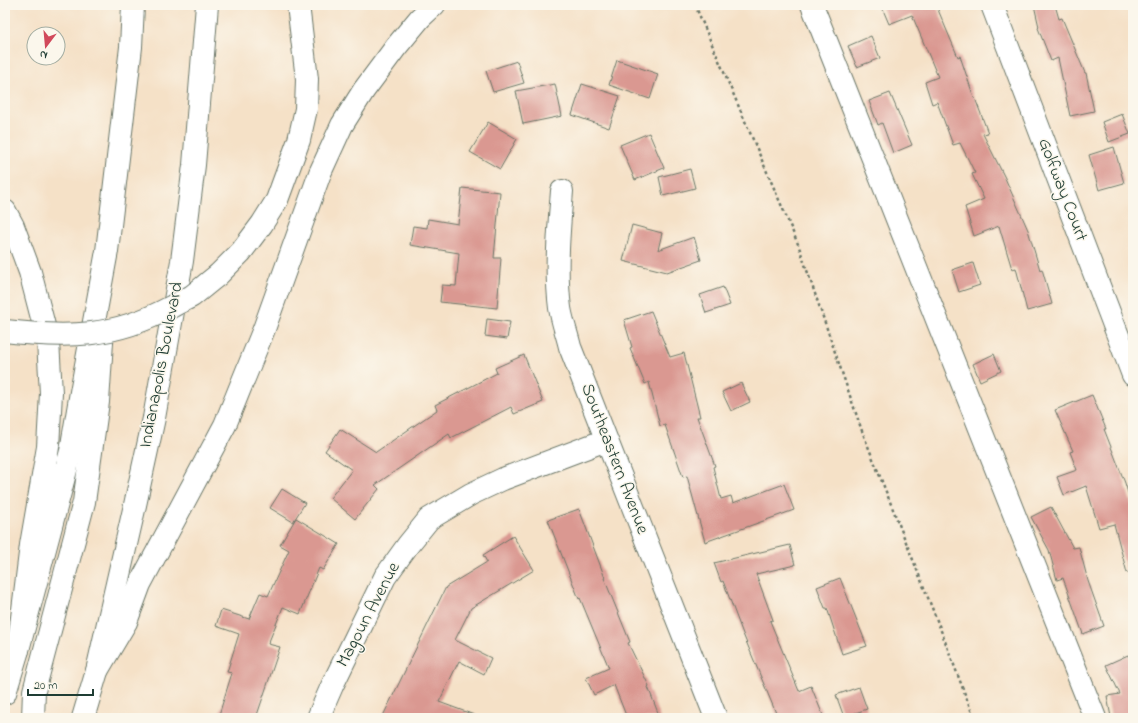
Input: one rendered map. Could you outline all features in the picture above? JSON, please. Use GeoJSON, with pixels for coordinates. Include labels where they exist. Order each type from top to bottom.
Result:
{"type":"FeatureCollection","features":[{"type":"Feature","properties":{"kind":"main road"},"geometry":{"type":"LineString","coordinates":[[33,718],[34,691],[84,502],[98,402],[107,251],[131,47],[133,5]]}},
{"type":"Feature","properties":{"kind":"main road","name":"Indianapolis Boulevard"},"geometry":{"type":"LineString","coordinates":[[83,718],[97,671],[154,418],[182,260],[194,165],[206,5]]}},
{"type":"Feature","properties":{"kind":"main road"},"geometry":{"type":"LineString","coordinates":[[5,331],[61,335],[97,333],[125,327],[155,316],[191,296],[218,275],[241,252],[278,200],[299,140],[306,109],[307,79],[298,5]]}},
{"type":"Feature","properties":{"kind":"main road"},"geometry":{"type":"LineString","coordinates":[[97,671],[126,622],[140,584],[225,425],[264,329],[320,173],[342,125],[364,90],[396,47],[420,18],[434,5]]}},
{"type":"Feature","properties":{"kind":"main road"},"geometry":{"type":"LineString","coordinates":[[812,5],[1095,718]]}},
{"type":"Feature","properties":{"kind":"main road","name":"Golfway Court"},"geometry":{"type":"LineString","coordinates":[[992,5],[1133,375]]}},
{"type":"Feature","properties":{"kind":"main road","name":"Southeastern Avenue"},"geometry":{"type":"LineString","coordinates":[[562,191],[558,249],[560,308],[570,347],[716,718]]}},
{"type":"Feature","properties":{"kind":"main road"},"geometry":{"type":"LineString","coordinates":[[5,211],[15,232],[30,272],[48,341],[51,393],[48,447],[31,545],[18,650]]}},
{"type":"Feature","properties":{"kind":"main road"},"geometry":{"type":"LineString","coordinates":[[5,693],[18,650],[71,451],[107,251]]}},
{"type":"Feature","properties":{"kind":"main road","name":"Magoun Avenue"},"geometry":{"type":"LineString","coordinates":[[318,718],[385,577],[429,519],[471,494],[503,479],[606,440]]}},
{"type":"Feature","properties":{"kind":"path"},"geometry":{"type":"LineString","coordinates":[[695,5],[798,244],[862,432],[974,718]]}},
{"type":"Feature","properties":{"kind":"building"},"geometry":{"type":"Polygon","coordinates":[[[881,5],[936,5],[958,57],[960,56],[988,133],[983,134],[1005,178],[1028,230],[1040,270],[1042,269],[1052,304],[1027,311],[1016,268],[1012,269],[999,226],[974,236],[965,207],[984,199],[972,174],[975,173],[960,143],[953,145],[937,102],[932,104],[925,82],[938,77],[912,15],[889,24],[881,5]]]}},
{"type":"Feature","properties":{"kind":"building"},"geometry":{"type":"Polygon","coordinates":[[[1034,5],[1055,5],[1059,19],[1062,18],[1086,73],[1094,111],[1070,116],[1058,58],[1051,61],[1038,28],[1034,5]]]}},
{"type":"Feature","properties":{"kind":"building"},"geometry":{"type":"Polygon","coordinates":[[[871,36],[880,58],[857,67],[848,46],[871,36]]]}},
{"type":"Feature","properties":{"kind":"building"},"geometry":{"type":"Polygon","coordinates":[[[617,60],[658,74],[650,99],[609,85],[617,60]]]}},
{"type":"Feature","properties":{"kind":"building"},"geometry":{"type":"Polygon","coordinates":[[[517,61],[524,83],[493,92],[486,71],[517,61]]]}},
{"type":"Feature","properties":{"kind":"building"},"geometry":{"type":"Polygon","coordinates":[[[555,84],[562,116],[523,124],[516,91],[555,84]]]}},
{"type":"Feature","properties":{"kind":"building"},"geometry":{"type":"Polygon","coordinates":[[[582,84],[620,96],[609,128],[572,115],[582,84]]]}},
{"type":"Feature","properties":{"kind":"building"},"geometry":{"type":"Polygon","coordinates":[[[890,93],[912,145],[893,153],[882,123],[878,125],[869,101],[890,93]]]}},
{"type":"Feature","properties":{"kind":"building"},"geometry":{"type":"Polygon","coordinates":[[[1122,114],[1130,134],[1109,142],[1102,122],[1122,114]]]}},
{"type":"Feature","properties":{"kind":"building"},"geometry":{"type":"Polygon","coordinates":[[[488,122],[517,139],[500,169],[470,152],[488,122]]]}},
{"type":"Feature","properties":{"kind":"building"},"geometry":{"type":"Polygon","coordinates":[[[649,133],[664,168],[635,180],[620,145],[649,133]]]}},
{"type":"Feature","properties":{"kind":"building"},"geometry":{"type":"Polygon","coordinates":[[[1114,147],[1124,183],[1099,190],[1089,155],[1114,147]]]}},
{"type":"Feature","properties":{"kind":"building"},"geometry":{"type":"Polygon","coordinates":[[[690,169],[695,188],[663,196],[659,177],[690,169]]]}},
{"type":"Feature","properties":{"kind":"building"},"geometry":{"type":"Polygon","coordinates":[[[462,188],[500,192],[494,258],[501,258],[497,308],[440,302],[442,285],[456,286],[459,253],[410,245],[413,226],[427,228],[428,219],[458,224],[462,188]]]}},
{"type":"Feature","properties":{"kind":"building"},"geometry":{"type":"Polygon","coordinates":[[[632,225],[662,233],[658,250],[694,237],[701,260],[667,272],[623,261],[632,225]]]}},
{"type":"Feature","properties":{"kind":"building"},"geometry":{"type":"Polygon","coordinates":[[[973,263],[980,285],[959,292],[952,270],[973,263]]]}},
{"type":"Feature","properties":{"kind":"building"},"geometry":{"type":"Polygon","coordinates":[[[723,287],[730,305],[706,313],[700,295],[723,287]]]}},
{"type":"Feature","properties":{"kind":"building"},"geometry":{"type":"Polygon","coordinates":[[[651,311],[670,357],[684,353],[700,417],[697,417],[715,466],[713,467],[721,499],[731,496],[733,503],[784,484],[794,510],[705,542],[687,476],[683,477],[665,425],[660,426],[649,382],[645,384],[630,348],[632,347],[624,320],[651,311]]]}},
{"type":"Feature","properties":{"kind":"building"},"geometry":{"type":"Polygon","coordinates":[[[487,319],[510,322],[507,339],[485,336],[487,319]]]}},
{"type":"Feature","properties":{"kind":"building"},"geometry":{"type":"Polygon","coordinates":[[[994,354],[1001,371],[980,381],[973,364],[994,354]]]}},
{"type":"Feature","properties":{"kind":"building"},"geometry":{"type":"Polygon","coordinates":[[[524,355],[543,402],[514,414],[511,407],[451,438],[449,434],[375,485],[379,489],[355,519],[330,498],[352,470],[325,451],[340,429],[376,452],[437,410],[435,405],[497,373],[495,368],[524,355]]]}},
{"type":"Feature","properties":{"kind":"building"},"geometry":{"type":"Polygon","coordinates":[[[741,383],[750,402],[731,411],[722,392],[741,383]]]}},
{"type":"Feature","properties":{"kind":"building"},"geometry":{"type":"Polygon","coordinates":[[[1092,395],[1106,429],[1104,429],[1125,483],[1133,509],[1133,572],[1127,573],[1114,524],[1099,528],[1086,486],[1064,495],[1057,477],[1077,470],[1070,452],[1073,451],[1055,410],[1092,395]]]}},
{"type":"Feature","properties":{"kind":"building"},"geometry":{"type":"Polygon","coordinates":[[[282,489],[305,503],[293,522],[270,508],[282,489]]]}},
{"type":"Feature","properties":{"kind":"building"},"geometry":{"type":"Polygon","coordinates":[[[1051,507],[1073,548],[1079,547],[1088,581],[1104,626],[1083,634],[1063,578],[1057,580],[1049,550],[1031,517],[1051,507]]]}},
{"type":"Feature","properties":{"kind":"building"},"geometry":{"type":"Polygon","coordinates":[[[579,509],[604,578],[630,642],[628,643],[649,686],[648,687],[660,718],[627,718],[614,685],[594,695],[586,678],[609,668],[580,598],[579,599],[548,520],[579,509]]]}},
{"type":"Feature","properties":{"kind":"building"},"geometry":{"type":"Polygon","coordinates":[[[296,518],[339,544],[323,570],[319,568],[300,614],[283,607],[268,644],[280,647],[256,718],[218,718],[232,673],[227,672],[239,634],[216,626],[221,610],[249,619],[260,593],[268,596],[289,550],[280,545],[296,518]]]}},
{"type":"Feature","properties":{"kind":"building"},"geometry":{"type":"Polygon","coordinates":[[[513,536],[534,570],[471,608],[455,640],[491,658],[484,674],[459,661],[439,702],[477,716],[477,718],[382,718],[446,587],[487,562],[483,555],[513,536]]]}},
{"type":"Feature","properties":{"kind":"building"},"geometry":{"type":"Polygon","coordinates":[[[790,545],[795,565],[756,574],[773,620],[770,621],[799,691],[811,686],[824,718],[778,718],[723,581],[721,582],[714,563],[790,545]]]}},
{"type":"Feature","properties":{"kind":"building"},"geometry":{"type":"Polygon","coordinates":[[[840,578],[867,646],[842,654],[827,608],[825,608],[817,587],[840,578]]]}},
{"type":"Feature","properties":{"kind":"building"},"geometry":{"type":"Polygon","coordinates":[[[1128,655],[1133,665],[1133,718],[1131,718],[1129,714],[1111,717],[1107,696],[1120,694],[1106,665],[1128,655]]]}},
{"type":"Feature","properties":{"kind":"building"},"geometry":{"type":"Polygon","coordinates":[[[859,687],[867,709],[844,717],[836,695],[859,687]]]}}]}
